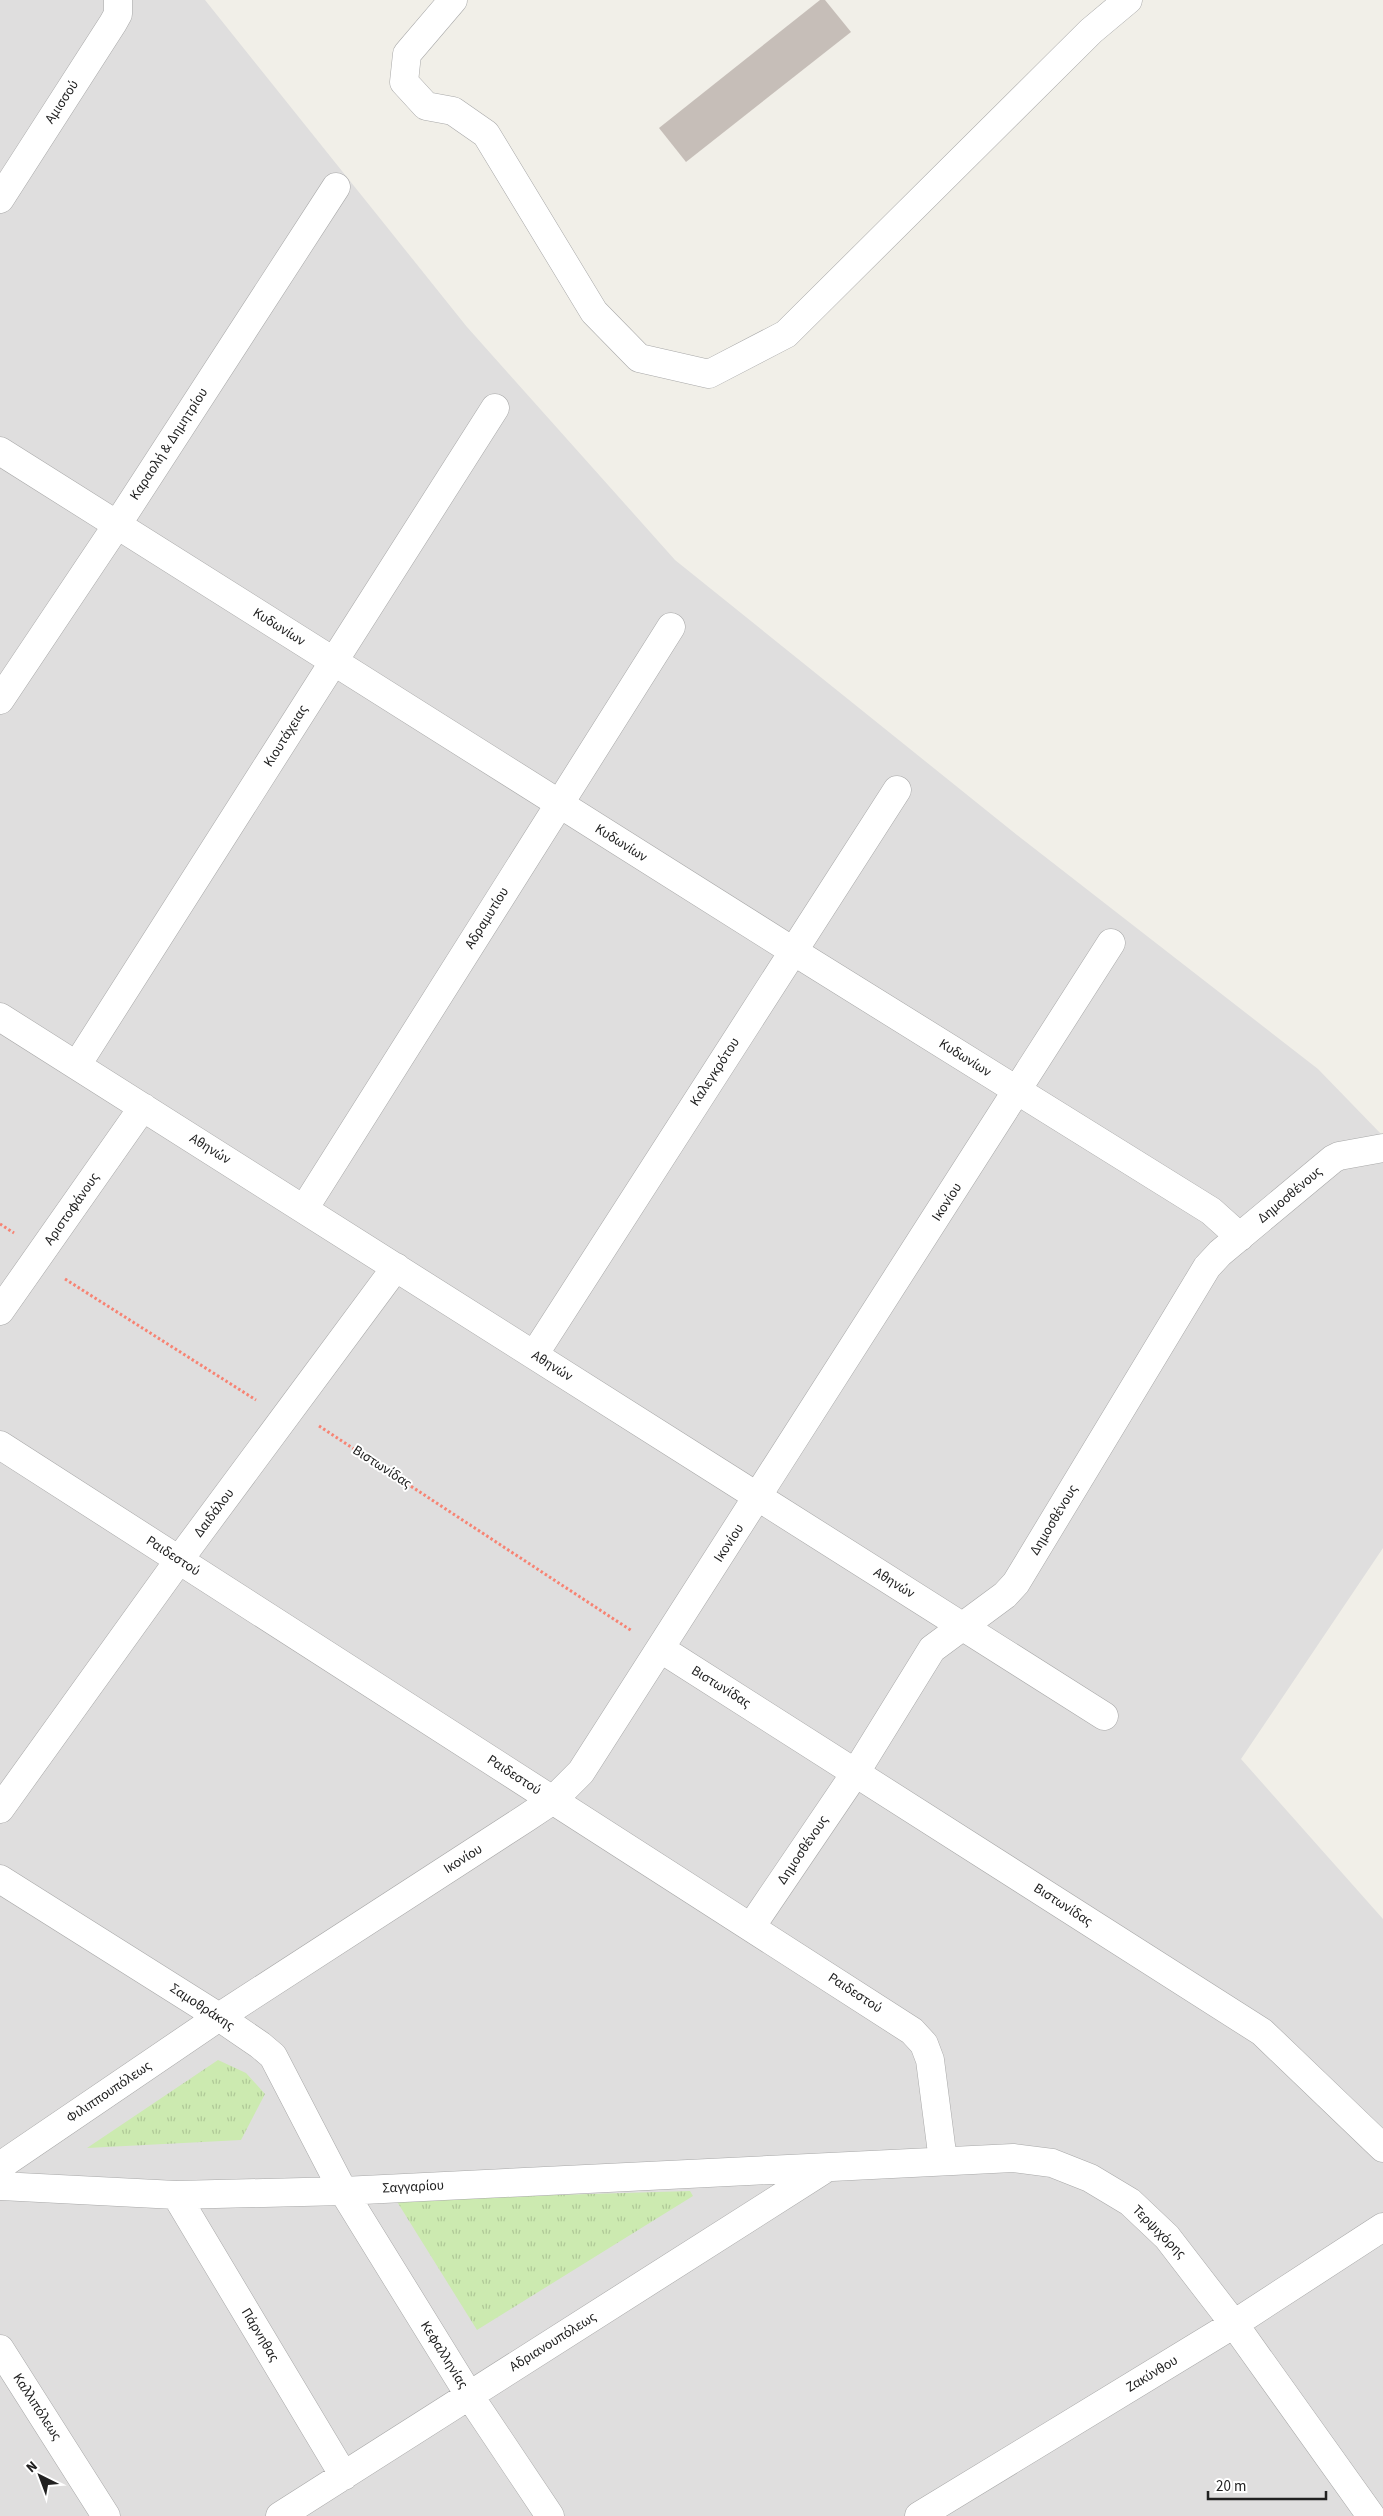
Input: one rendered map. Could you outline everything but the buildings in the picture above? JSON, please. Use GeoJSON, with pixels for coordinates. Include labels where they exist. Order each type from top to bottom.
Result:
{"type":"FeatureCollection","features":[{"type":"Feature","properties":{"kind":"street"},"geometry":{"type":"LineString","coordinates":[[453,0],[407,54],[404,82],[426,106],[453,110],[486,134],[594,312],[639,358],[710,374],[786,334],[1092,31],[1128,0]]}},
{"type":"Feature","properties":{"kind":"street","name":"Αμισσού"},"geometry":{"type":"LineString","coordinates":[[0,198],[113,23],[119,2]]}},
{"type":"Feature","properties":{"kind":"street","name":"Καραολή & Δημητρίου"},"geometry":{"type":"LineString","coordinates":[[0,700],[117,525],[336,187]]}},
{"type":"Feature","properties":{"kind":"street","name":"Κιουτάχειας"},"geometry":{"type":"LineString","coordinates":[[77,1066],[495,408]]}},
{"type":"Feature","properties":{"kind":"street","name":"Κυδωνίων"},"geometry":{"type":"LineString","coordinates":[[0,451],[793,951],[1211,1211],[1240,1237]]}},
{"type":"Feature","properties":{"kind":"street","name":"Αδραμυτίου"},"geometry":{"type":"LineString","coordinates":[[304,1209],[670,627]]}},
{"type":"Feature","properties":{"kind":"street","name":"Καλεγκρότου"},"geometry":{"type":"LineString","coordinates":[[534,1355],[897,790]]}},
{"type":"Feature","properties":{"kind":"street","name":"Ικονίου"},"geometry":{"type":"LineString","coordinates":[[219,2018],[553,1800],[581,1772],[1111,943]]}},
{"type":"Feature","properties":{"kind":"street","name":"Αθηνών"},"geometry":{"type":"LineString","coordinates":[[0,1017],[1104,1716]]}},
{"type":"Feature","properties":{"kind":"street","name":"Αριστοφάνους"},"geometry":{"type":"LineString","coordinates":[[0,1311],[143,1107]]}},
{"type":"Feature","properties":{"kind":"street","name":"Δημοσθένους"},"geometry":{"type":"LineString","coordinates":[[751,1927],[856,1772],[932,1650],[962,1625],[1005,1595],[1016,1583],[1199,1278],[1220,1254],[1333,1159],[1339,1156],[1383,1148]]}},
{"type":"Feature","properties":{"kind":"street","name":"Δαιδάλου"},"geometry":{"type":"LineString","coordinates":[[0,1808],[178,1560],[290,1412],[396,1267]]}},
{"type":"Feature","properties":{"kind":"street","name":"Ραιδεστού"},"geometry":{"type":"LineString","coordinates":[[0,1445],[890,2016],[919,2038],[930,2060],[943,2161]]}},
{"type":"Feature","properties":{"kind":"street","name":"Βιστωνίδας"},"geometry":{"type":"LineString","coordinates":[[661,1649],[1262,2032],[1383,2148]]}},
{"type":"Feature","properties":{"kind":"street","name":"Σαμοθράκης"},"geometry":{"type":"LineString","coordinates":[[0,1879],[260,2044],[279,2065],[343,2191]]}},
{"type":"Feature","properties":{"kind":"street","name":"Φιλιππουπόλεως"},"geometry":{"type":"LineString","coordinates":[[0,2166],[219,2018]]}},
{"type":"Feature","properties":{"kind":"street","name":"Τερψιχόρης"},"geometry":{"type":"LineString","coordinates":[[826,2168],[1013,2158],[1052,2163],[1090,2178],[1130,2202],[1167,2237],[1234,2324],[1371,2516]]}},
{"type":"Feature","properties":{"kind":"street","name":"Σαγγαρίου"},"geometry":{"type":"LineString","coordinates":[[0,2186],[176,2195],[343,2191],[826,2168]]}},
{"type":"Feature","properties":{"kind":"street","name":"Αδριανουπόλεως"},"geometry":{"type":"LineString","coordinates":[[280,2516],[826,2168]]}},
{"type":"Feature","properties":{"kind":"street","name":"Κεφαλληνίας"},"geometry":{"type":"LineString","coordinates":[[343,2191],[469,2395],[550,2516]]}},
{"type":"Feature","properties":{"kind":"street","name":"Πάρνηθας"},"geometry":{"type":"LineString","coordinates":[[176,2195],[344,2476]]}},
{"type":"Feature","properties":{"kind":"street","name":"Ζακύνθου"},"geometry":{"type":"LineString","coordinates":[[919,2516],[1234,2324],[1383,2227]]}},
{"type":"Feature","properties":{"kind":"street","name":"Καλλιπόλεως"},"geometry":{"type":"LineString","coordinates":[[0,2349],[106,2516]]}},
{"type":"Feature","properties":{"kind":"path","name":"Βιστωνίδας"},"geometry":{"type":"LineString","coordinates":[[40,1255],[70,1283],[257,1401],[313,1422],[661,1649]]}},
{"type":"Feature","properties":{"kind":"shaded area"},"geometry":{"type":"Polygon","coordinates":[[[0,0],[205,0],[467,327],[675,560],[1017,835],[1318,1069],[1383,1136],[1383,1548],[1241,1759],[1383,1919],[1383,2516],[0,2516],[0,0]]]}},
{"type":"Feature","properties":{"kind":"green space"},"geometry":{"type":"Polygon","coordinates":[[[218,2060],[246,2073],[265,2094],[241,2140],[87,2148],[218,2060]]]}},
{"type":"Feature","properties":{"kind":"green space"},"geometry":{"type":"Polygon","coordinates":[[[690,2191],[693,2196],[477,2330],[396,2200],[690,2191]]]}}]}
